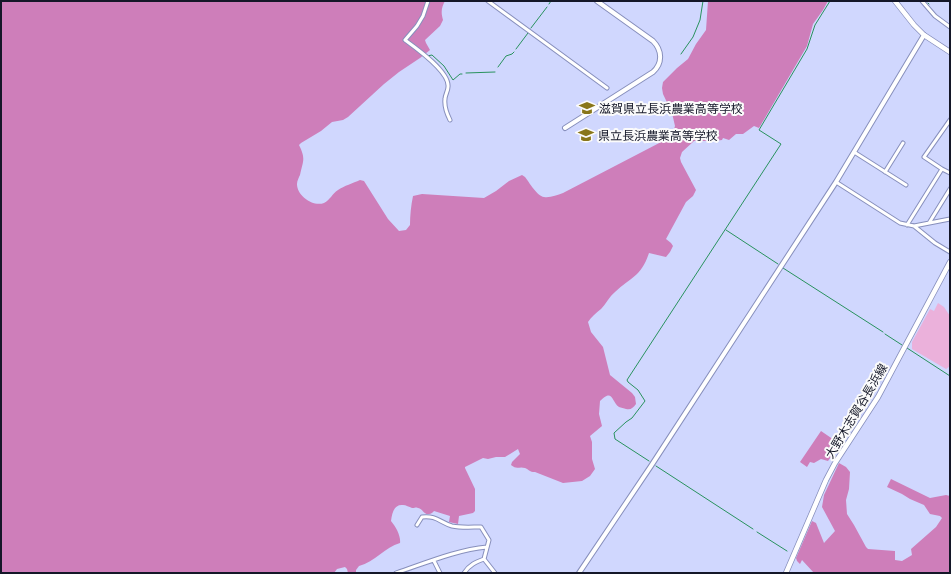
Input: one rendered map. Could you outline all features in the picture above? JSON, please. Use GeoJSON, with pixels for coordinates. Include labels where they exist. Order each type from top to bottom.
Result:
{"type":"FeatureCollection","features":[{"type":"Feature","properties":{"kind":"main road"},"geometry":{"type":"LineString","coordinates":[[896,1],[914,25],[924,35],[950,52]]}},
{"type":"Feature","properties":{"kind":"main road","name":"大野木志賀谷長浜線"},"geometry":{"type":"LineString","coordinates":[[786,573],[826,480],[878,397],[950,262]]}},
{"type":"Feature","properties":{"kind":"street"},"geometry":{"type":"LineString","coordinates":[[428,1],[423,16],[405,40],[440,69],[447,80],[449,86],[445,99],[446,111],[450,120]]}},
{"type":"Feature","properties":{"kind":"street"},"geometry":{"type":"LineString","coordinates":[[488,1],[607,88]]}},
{"type":"Feature","properties":{"kind":"street"},"geometry":{"type":"LineString","coordinates":[[565,128],[653,72],[659,61],[659,49],[653,41],[597,1]]}},
{"type":"Feature","properties":{"kind":"street"},"geometry":{"type":"LineString","coordinates":[[922,1],[927,3],[935,16],[950,27]]}},
{"type":"Feature","properties":{"kind":"street"},"geometry":{"type":"LineString","coordinates":[[579,573],[664,446],[836,182],[924,35]]}},
{"type":"Feature","properties":{"kind":"street"},"geometry":{"type":"LineString","coordinates":[[950,120],[924,157],[950,173]]}},
{"type":"Feature","properties":{"kind":"street"},"geometry":{"type":"LineString","coordinates":[[885,172],[903,143]]}},
{"type":"Feature","properties":{"kind":"street"},"geometry":{"type":"LineString","coordinates":[[854,152],[906,185]]}},
{"type":"Feature","properties":{"kind":"street"},"geometry":{"type":"LineString","coordinates":[[906,225],[942,169]]}},
{"type":"Feature","properties":{"kind":"street"},"geometry":{"type":"LineString","coordinates":[[836,182],[890,217],[906,225],[914,226],[950,219]]}},
{"type":"Feature","properties":{"kind":"street"},"geometry":{"type":"LineString","coordinates":[[929,223],[950,190]]}},
{"type":"Feature","properties":{"kind":"street"},"geometry":{"type":"LineString","coordinates":[[945,197],[950,200]]}},
{"type":"Feature","properties":{"kind":"street"},"geometry":{"type":"LineString","coordinates":[[914,226],[935,243],[950,252]]}},
{"type":"Feature","properties":{"kind":"street"},"geometry":{"type":"LineString","coordinates":[[417,525],[422,517],[426,517],[437,519],[451,526],[481,527],[489,540],[484,559]]}},
{"type":"Feature","properties":{"kind":"street"},"geometry":{"type":"LineString","coordinates":[[396,573],[456,553],[487,547]]}},
{"type":"Feature","properties":{"kind":"street"},"geometry":{"type":"LineString","coordinates":[[464,573],[467,567],[484,559]]}},
{"type":"Feature","properties":{"kind":"street"},"geometry":{"type":"LineString","coordinates":[[484,559],[495,573]]}},
{"type":"Feature","properties":{"kind":"street"},"geometry":{"type":"LineString","coordinates":[[434,560],[440,573]]}},
{"type":"Feature","properties":{"kind":"shaded area"},"geometry":{"type":"Polygon","coordinates":[[[1,1],[445,1],[442,10],[443,20],[440,26],[425,40],[430,50],[384,84],[348,117],[343,120],[332,122],[299,145],[303,154],[303,160],[297,184],[300,193],[306,200],[320,204],[324,203],[340,189],[360,180],[364,181],[388,219],[399,231],[406,230],[410,225],[413,196],[422,194],[484,198],[509,181],[522,175],[541,196],[551,197],[563,193],[665,140],[673,132],[675,126],[672,113],[663,94],[663,82],[688,59],[706,30],[708,1],[828,1],[813,24],[807,46],[759,128],[754,126],[743,134],[736,134],[729,140],[723,138],[722,140],[715,141],[694,141],[682,152],[680,158],[681,162],[696,190],[693,196],[686,202],[666,239],[673,246],[670,252],[666,257],[649,253],[643,267],[639,272],[613,294],[588,322],[591,332],[603,347],[610,375],[632,393],[635,397],[636,404],[633,408],[626,409],[616,404],[610,396],[604,397],[600,401],[599,414],[602,426],[590,436],[592,442],[592,459],[595,469],[590,476],[582,481],[563,483],[525,468],[515,467],[511,465],[520,454],[518,449],[505,457],[488,459],[483,458],[465,467],[475,489],[475,511],[473,513],[459,516],[458,524],[449,522],[450,516],[434,511],[427,514],[417,508],[404,505],[397,506],[393,512],[391,521],[398,532],[400,543],[359,566],[356,573],[348,573],[345,567],[337,569],[334,573],[1,573],[1,1]]]}},
{"type":"Feature","properties":{"kind":"shaded area"},"geometry":{"type":"Polygon","coordinates":[[[938,303],[944,307],[950,316],[950,366],[946,369],[912,349],[912,342],[930,309],[934,311],[938,303]]]}},
{"type":"Feature","properties":{"kind":"shaded area"},"geometry":{"type":"Polygon","coordinates":[[[821,431],[840,444],[828,461],[821,459],[814,463],[810,462],[807,467],[800,462],[821,431]]]}},
{"type":"Feature","properties":{"kind":"shaded area"},"geometry":{"type":"Polygon","coordinates":[[[839,463],[846,467],[850,472],[849,489],[846,500],[847,514],[866,547],[868,549],[895,551],[895,560],[902,561],[912,555],[911,549],[936,527],[942,518],[940,516],[930,514],[924,505],[887,487],[891,479],[930,498],[946,495],[950,496],[950,573],[814,573],[802,560],[800,564],[796,558],[812,521],[816,523],[824,543],[835,531],[822,507],[824,495],[839,463]]]}},
{"type":"Feature","properties":{"kind":"waterway"},"geometry":{"type":"LineString","coordinates":[[681,54],[693,37],[700,20],[703,1]]}},
{"type":"Feature","properties":{"kind":"waterway"},"geometry":{"type":"LineString","coordinates":[[649,461],[615,439],[614,433],[632,418],[645,401],[638,390],[627,380],[781,144],[759,130],[807,49],[815,25],[830,1]]}},
{"type":"Feature","properties":{"kind":"waterway"},"geometry":{"type":"LineString","coordinates":[[531,28],[547,7]]}},
{"type":"Feature","properties":{"kind":"waterway"},"geometry":{"type":"LineString","coordinates":[[516,49],[528,33]]}},
{"type":"Feature","properties":{"kind":"waterway"},"geometry":{"type":"LineString","coordinates":[[498,67],[506,56],[514,52]]}},
{"type":"Feature","properties":{"kind":"waterway"},"geometry":{"type":"LineString","coordinates":[[427,56],[432,55],[444,66],[453,80],[462,74]]}},
{"type":"Feature","properties":{"kind":"waterway"},"geometry":{"type":"LineString","coordinates":[[466,73],[495,72]]}},
{"type":"Feature","properties":{"kind":"waterway"},"geometry":{"type":"LineString","coordinates":[[726,230],[778,264]]}},
{"type":"Feature","properties":{"kind":"waterway"},"geometry":{"type":"LineString","coordinates":[[783,268],[883,332]]}},
{"type":"Feature","properties":{"kind":"waterway"},"geometry":{"type":"LineString","coordinates":[[885,334],[902,345]]}},
{"type":"Feature","properties":{"kind":"waterway"},"geometry":{"type":"LineString","coordinates":[[907,348],[950,376]]}},
{"type":"Feature","properties":{"kind":"waterway"},"geometry":{"type":"LineString","coordinates":[[656,466],[753,529]]}},
{"type":"Feature","properties":{"kind":"waterway"},"geometry":{"type":"LineString","coordinates":[[757,532],[787,551]]}},
{"type":"Feature","properties":{"kind":"place","name":"滋賀県立長浜農業高等学校"},"geometry":{"type":"Point","coordinates":[587,108]}},
{"type":"Feature","properties":{"kind":"place","name":"県立長浜農業高等学校"},"geometry":{"type":"Point","coordinates":[586,135]}}]}
